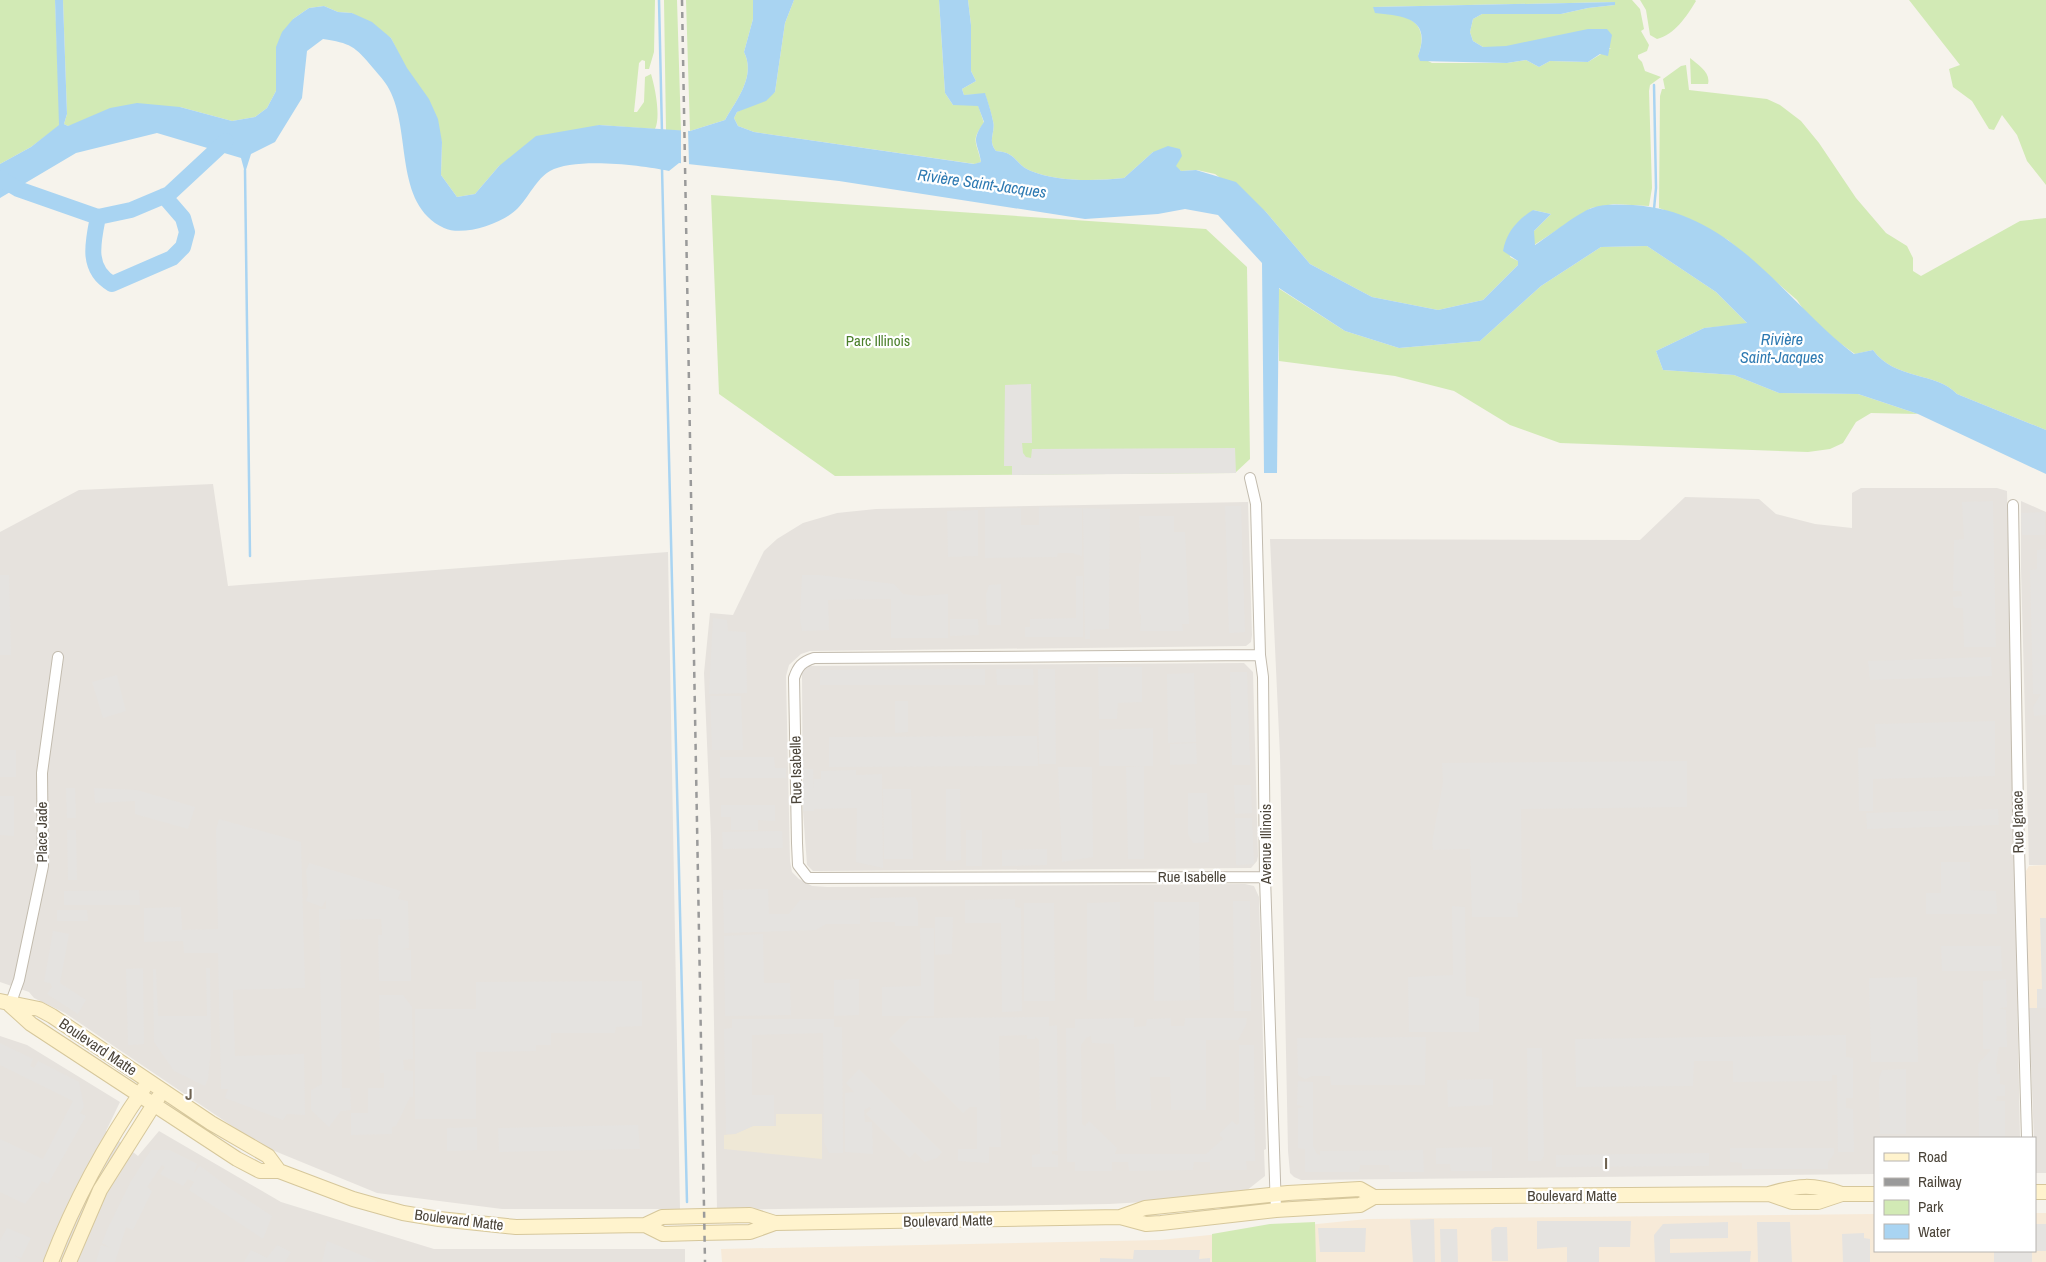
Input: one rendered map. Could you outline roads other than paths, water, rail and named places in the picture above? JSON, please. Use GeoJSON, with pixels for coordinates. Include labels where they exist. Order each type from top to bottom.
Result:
{"type":"FeatureCollection","features":[{"type":"Feature","properties":{"kind":"main road","name":"Boulevard Matte"},"geometry":{"type":"LineString","coordinates":[[5,1003],[46,1012],[222,1130],[268,1156],[280,1171]]}},
{"type":"Feature","properties":{"kind":"main road","name":"Boulevard Matte"},"geometry":{"type":"LineString","coordinates":[[5,1003],[30,1024],[207,1142],[252,1167],[260,1171],[280,1171],[354,1200],[439,1220],[516,1227],[645,1225],[663,1234],[750,1232],[775,1224],[1120,1217],[1146,1224],[1276,1210],[1360,1205],[1374,1197],[1769,1194],[1792,1202],[1818,1202],[1842,1194],[1874,1194]]}},
{"type":"Feature","properties":{"kind":"main road"},"geometry":{"type":"LineString","coordinates":[[51,1262],[70,1215],[89,1176],[149,1082]]}},
{"type":"Feature","properties":{"kind":"main road"},"geometry":{"type":"LineString","coordinates":[[69,1262],[100,1190],[162,1091]]}},
{"type":"Feature","properties":{"kind":"main road","name":"Boulevard Matte"},"geometry":{"type":"LineString","coordinates":[[1120,1217],[1145,1208],[1275,1194],[1360,1189],[1374,1197]]}},
{"type":"Feature","properties":{"kind":"street","name":"Avenue Illinois"},"geometry":{"type":"LineString","coordinates":[[1250,478],[1256,504],[1260,655],[1263,677],[1266,876],[1276,1210]]}},
{"type":"Feature","properties":{"kind":"street","name":"Rue Ignace"},"geometry":{"type":"LineString","coordinates":[[2013,505],[2018,811],[2027,1137]]}},
{"type":"Feature","properties":{"kind":"street","name":"Rue Isabelle"},"geometry":{"type":"LineString","coordinates":[[1260,655],[814,658],[804,661],[797,668],[794,678],[797,843],[798,864],[808,878],[1266,876]]}},
{"type":"Feature","properties":{"kind":"street","name":"Place Jade"},"geometry":{"type":"LineString","coordinates":[[5,1003],[19,980],[43,866],[42,773],[58,657]]}},
{"type":"Feature","properties":{"kind":"water","name":"Rivière Saint-Jacques"},"geometry":{"type":"Polygon","coordinates":[[[55,0],[63,0],[67,114],[64,124],[68,126],[110,108],[137,103],[180,107],[232,121],[255,117],[267,108],[276,91],[276,47],[282,32],[293,19],[309,8],[324,6],[338,12],[352,13],[372,22],[391,38],[407,68],[429,99],[438,119],[442,142],[441,175],[457,197],[475,194],[499,166],[536,136],[599,125],[690,131],[725,120],[744,87],[746,79],[748,70],[744,52],[753,19],[753,0],[794,0],[785,23],[775,92],[766,101],[737,112],[734,118],[738,126],[754,132],[974,164],[981,162],[976,138],[984,122],[978,106],[953,105],[945,93],[939,0],[968,0],[971,25],[971,71],[976,81],[962,89],[964,95],[985,93],[994,125],[993,147],[996,151],[1012,156],[1031,171],[1041,175],[1064,179],[1101,180],[1124,178],[1153,152],[1168,146],[1180,149],[1182,156],[1176,166],[1181,171],[1196,170],[1236,182],[1266,212],[1310,264],[1372,297],[1438,310],[1483,300],[1518,265],[1518,261],[1503,251],[1504,244],[1513,228],[1533,210],[1551,214],[1534,231],[1535,245],[1586,210],[1597,206],[1633,205],[1669,211],[1700,223],[1729,241],[1755,262],[1828,332],[1854,354],[1873,350],[1882,360],[1892,366],[1938,382],[1949,387],[1957,394],[2046,430],[2046,474],[1918,414],[1858,394],[1779,393],[1734,375],[1663,370],[1656,351],[1704,328],[1747,323],[1716,292],[1647,246],[1601,247],[1541,286],[1480,341],[1399,348],[1345,331],[1279,288],[1277,473],[1264,473],[1262,263],[1218,215],[1185,209],[1158,214],[1085,219],[839,181],[679,163],[669,171],[642,166],[591,163],[561,167],[545,174],[522,204],[512,214],[503,219],[472,230],[452,230],[444,228],[428,217],[417,202],[410,185],[396,106],[386,83],[356,50],[340,42],[323,39],[307,51],[302,98],[275,142],[251,154],[245,173],[241,158],[157,133],[76,153],[0,198],[0,164],[31,147],[59,125],[55,0]]]}},
{"type":"Feature","properties":{"kind":"water"},"geometry":{"type":"Polygon","coordinates":[[[1615,2],[1615,5],[1561,14],[1482,14],[1473,19],[1470,32],[1473,41],[1483,47],[1506,46],[1588,29],[1607,29],[1612,35],[1608,56],[1600,54],[1588,62],[1550,61],[1539,67],[1526,60],[1507,63],[1420,61],[1418,56],[1421,34],[1418,26],[1413,21],[1405,18],[1375,13],[1373,7],[1615,2]]]}},
{"type":"Feature","properties":{"kind":"waterway"},"geometry":{"type":"LineString","coordinates":[[659,0],[662,133]]}},
{"type":"Feature","properties":{"kind":"waterway"},"geometry":{"type":"LineString","coordinates":[[1654,85],[1656,188],[1654,209]]}},
{"type":"Feature","properties":{"kind":"waterway"},"geometry":{"type":"LineString","coordinates":[[0,178],[18,189],[98,217],[131,210],[169,194],[226,141]]}},
{"type":"Feature","properties":{"kind":"waterway"},"geometry":{"type":"LineString","coordinates":[[662,168],[687,1202]]}},
{"type":"Feature","properties":{"kind":"waterway"},"geometry":{"type":"LineString","coordinates":[[245,170],[250,556]]}},
{"type":"Feature","properties":{"kind":"waterway"},"geometry":{"type":"LineString","coordinates":[[98,217],[93,254],[98,271],[112,284],[172,258],[183,247],[187,232],[183,218],[164,196]]}},
{"type":"Feature","properties":{"kind":"railway"},"geometry":{"type":"LineString","coordinates":[[682,0],[705,1262]]}},
{"type":"Feature","properties":{"kind":"district","name":"J"},"geometry":{"type":"Point","coordinates":[189,1094]}},
{"type":"Feature","properties":{"kind":"district","name":"I"},"geometry":{"type":"Point","coordinates":[1606,1163]}},
{"type":"Feature","properties":{"kind":"park label","name":"Parc Illinois"},"geometry":{"type":"Point","coordinates":[878,341]}}]}
